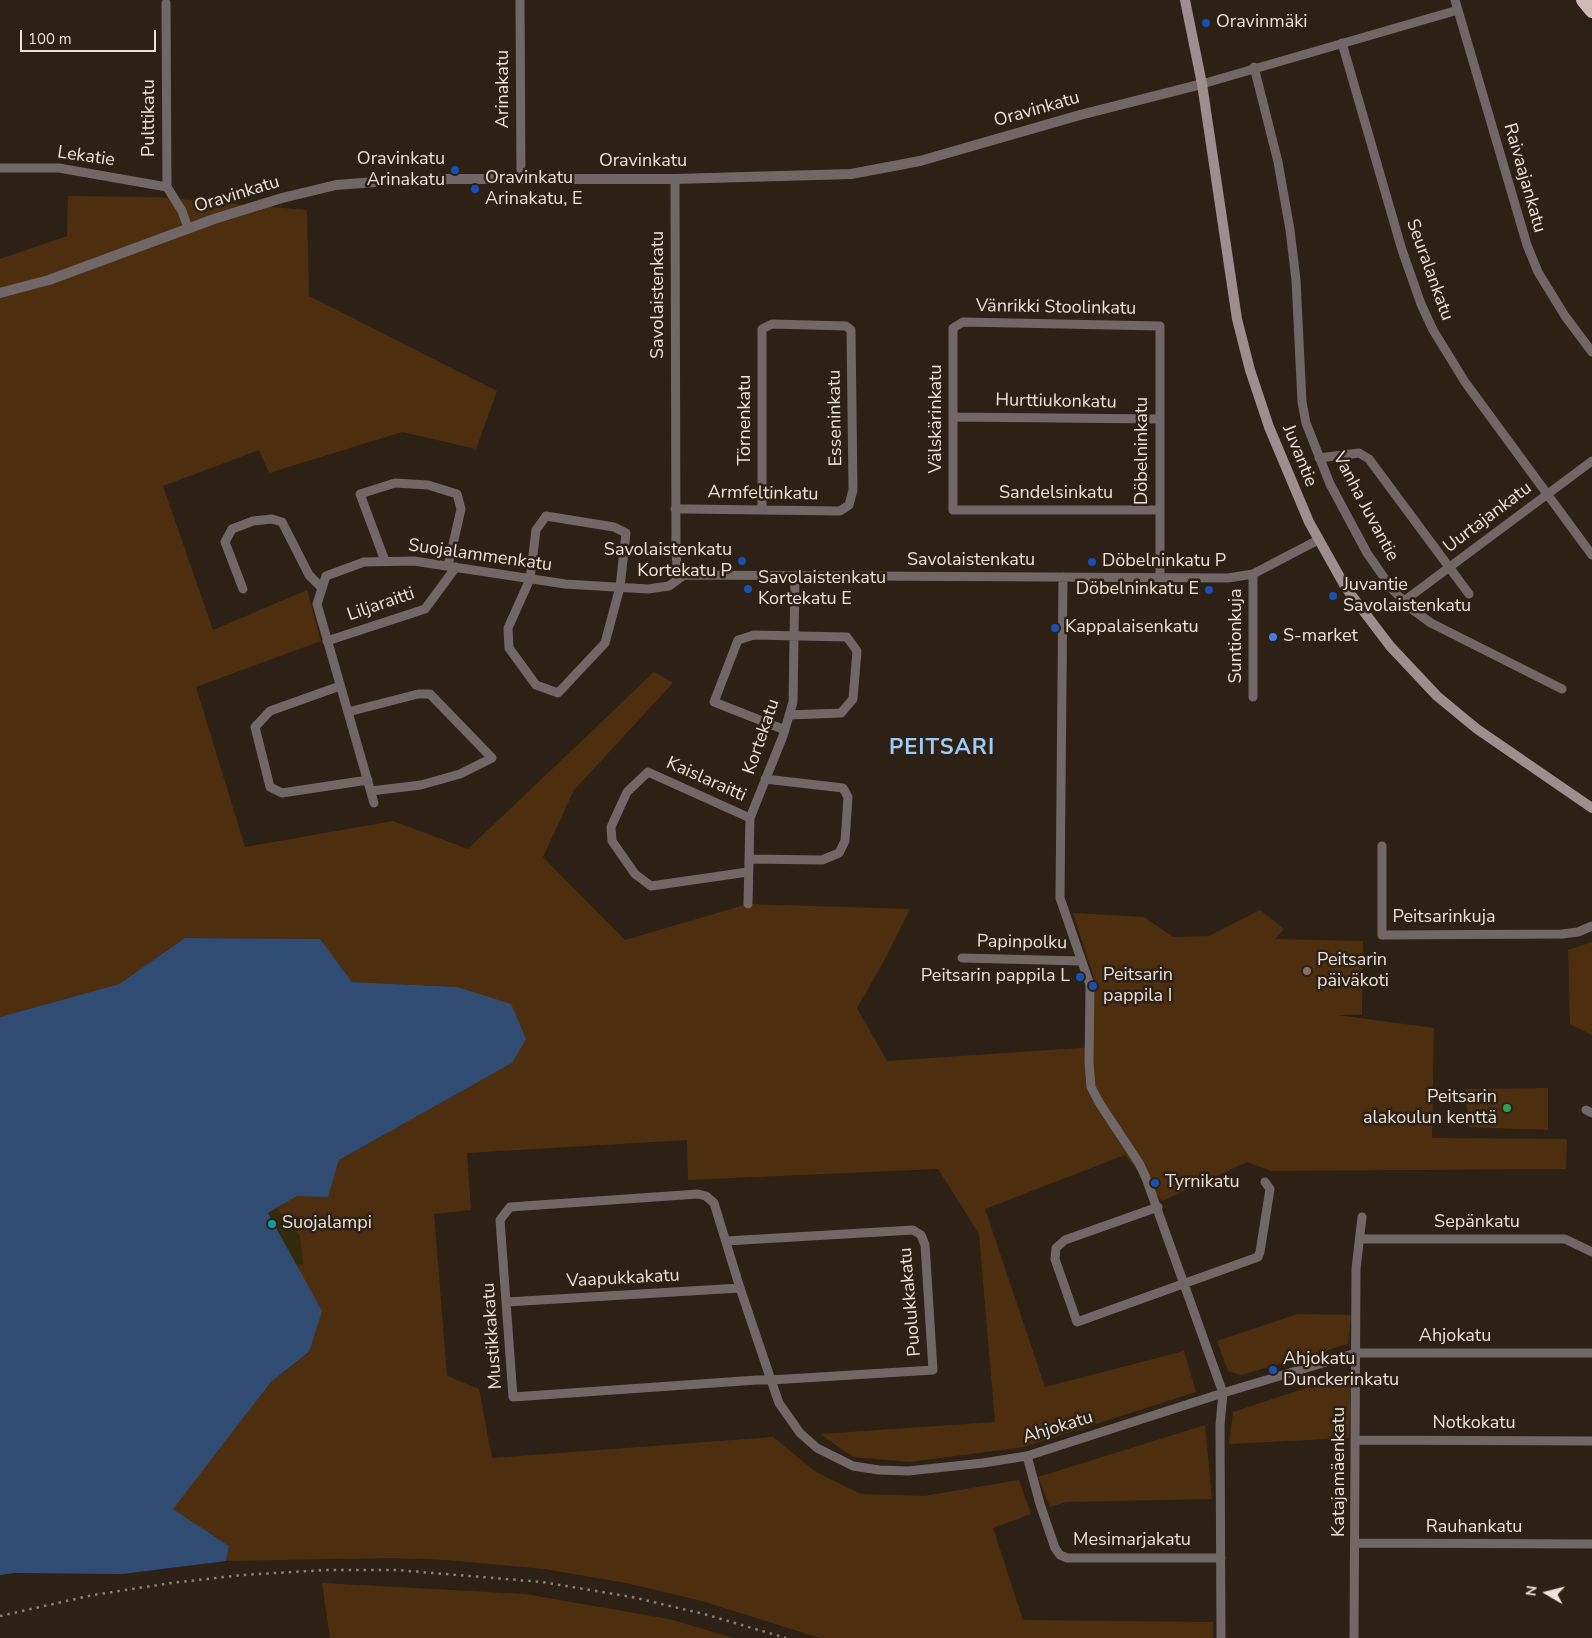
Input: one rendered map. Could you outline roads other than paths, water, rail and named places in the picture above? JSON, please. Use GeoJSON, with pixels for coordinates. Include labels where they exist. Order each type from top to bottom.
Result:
{"type":"FeatureCollection","features":[{"type":"Feature","properties":{"kind":"highway"},"geometry":{"type":"LineString","coordinates":[[1584,0],[1592,11]]}},
{"type":"Feature","properties":{"kind":"main road","name":"Juvantie"},"geometry":{"type":"LineString","coordinates":[[1185,0],[1202,84],[1231,283],[1250,370],[1286,470],[1318,540],[1346,588],[1390,646],[1437,696],[1477,729],[1592,808]]}},
{"type":"Feature","properties":{"kind":"street","name":"Arinakatu"},"geometry":{"type":"LineString","coordinates":[[520,0],[521,178]]}},
{"type":"Feature","properties":{"kind":"street","name":"Raivaajankatu"},"geometry":{"type":"LineString","coordinates":[[1455,0],[1527,245],[1538,272],[1592,352]]}},
{"type":"Feature","properties":{"kind":"street","name":"Pulttikatu"},"geometry":{"type":"LineString","coordinates":[[166,3],[167,187]]}},
{"type":"Feature","properties":{"kind":"street"},"geometry":{"type":"LineString","coordinates":[[1202,84],[1254,67],[1458,10]]}},
{"type":"Feature","properties":{"kind":"street","name":"Seuralankatu"},"geometry":{"type":"LineString","coordinates":[[1342,43],[1402,250],[1421,304],[1449,358],[1592,555]]}},
{"type":"Feature","properties":{"kind":"street","name":"Vanha Juvantie"},"geometry":{"type":"LineString","coordinates":[[1254,67],[1278,162],[1290,230],[1296,280],[1302,402],[1306,423],[1330,484],[1367,553],[1392,589],[1404,601],[1431,623],[1562,689]]}},
{"type":"Feature","properties":{"kind":"street","name":"Oravinkatu"},"geometry":{"type":"LineString","coordinates":[[0,294],[49,280],[188,228],[282,198],[336,185],[416,179],[674,179],[775,177],[861,172],[920,161],[1080,115],[1202,84]]}},
{"type":"Feature","properties":{"kind":"street","name":"Lekatie"},"geometry":{"type":"LineString","coordinates":[[0,168],[59,168],[167,187]]}},
{"type":"Feature","properties":{"kind":"street","name":"Savolaistenkatu"},"geometry":{"type":"LineString","coordinates":[[674,179],[677,566],[684,575],[1228,578],[1253,574],[1318,540]]}},
{"type":"Feature","properties":{"kind":"street"},"geometry":{"type":"LineString","coordinates":[[167,187],[182,211],[188,228]]}},
{"type":"Feature","properties":{"kind":"street","name":"Vänrikki Stoolinkatu"},"geometry":{"type":"LineString","coordinates":[[953,328],[963,322],[1160,326]]}},
{"type":"Feature","properties":{"kind":"street","name":"Esseninkatu"},"geometry":{"type":"LineString","coordinates":[[762,330],[772,324],[846,326],[851,330],[853,490],[849,505]]}},
{"type":"Feature","properties":{"kind":"street","name":"Döbelninkatu"},"geometry":{"type":"LineString","coordinates":[[1160,326],[1160,577]]}},
{"type":"Feature","properties":{"kind":"street","name":"Välskärinkatu"},"geometry":{"type":"LineString","coordinates":[[953,328],[953,510]]}},
{"type":"Feature","properties":{"kind":"street","name":"Törnenkatu"},"geometry":{"type":"LineString","coordinates":[[762,330],[762,510]]}},
{"type":"Feature","properties":{"kind":"street","name":"Hurttiukonkatu"},"geometry":{"type":"LineString","coordinates":[[954,417],[1159,419]]}},
{"type":"Feature","properties":{"kind":"street"},"geometry":{"type":"LineString","coordinates":[[1319,458],[1359,453],[1370,459],[1469,594]]}},
{"type":"Feature","properties":{"kind":"street","name":"Uurtajankatu"},"geometry":{"type":"LineString","coordinates":[[1404,601],[1592,461]]}},
{"type":"Feature","properties":{"kind":"street"},"geometry":{"type":"LineString","coordinates":[[385,561],[360,494],[395,483],[428,485],[457,494],[462,509],[452,567]]}},
{"type":"Feature","properties":{"kind":"street","name":"Armfeltinkatu"},"geometry":{"type":"LineString","coordinates":[[676,509],[840,511],[849,505]]}},
{"type":"Feature","properties":{"kind":"street","name":"Sandelsinkatu"},"geometry":{"type":"LineString","coordinates":[[953,510],[1046,512],[1159,510]]}},
{"type":"Feature","properties":{"kind":"street"},"geometry":{"type":"LineString","coordinates":[[546,516],[614,527],[626,533],[620,588],[605,642],[558,693],[536,685],[509,648],[508,628],[530,579],[536,530],[546,516]]}},
{"type":"Feature","properties":{"kind":"street"},"geometry":{"type":"LineString","coordinates":[[243,589],[225,542],[232,529],[253,521],[272,519],[282,522],[309,575],[322,588],[317,604],[374,802]]}},
{"type":"Feature","properties":{"kind":"street","name":"Suojalammenkatu"},"geometry":{"type":"LineString","coordinates":[[322,588],[326,576],[364,562],[385,561],[414,561],[565,584],[620,588],[648,589],[669,586],[684,575]]}},
{"type":"Feature","properties":{"kind":"street","name":"Liljaraitti"},"geometry":{"type":"LineString","coordinates":[[328,641],[425,609],[452,567]]}},
{"type":"Feature","properties":{"kind":"street","name":"Suntionkuja"},"geometry":{"type":"LineString","coordinates":[[1253,574],[1253,697]]}},
{"type":"Feature","properties":{"kind":"street","name":"Kortekatu"},"geometry":{"type":"LineString","coordinates":[[748,904],[750,818],[793,702],[794,577]]}},
{"type":"Feature","properties":{"kind":"street"},"geometry":{"type":"LineString","coordinates":[[1064,577],[1060,898],[1090,985],[1089,1062],[1091,1087],[1100,1104],[1139,1162],[1146,1178],[1158,1207],[1223,1393],[1220,1426],[1221,1638]]}},
{"type":"Feature","properties":{"kind":"street"},"geometry":{"type":"LineString","coordinates":[[784,730],[714,702],[738,640],[754,635],[847,637],[857,651],[853,699],[841,713],[789,715]]}},
{"type":"Feature","properties":{"kind":"street"},"geometry":{"type":"LineString","coordinates":[[340,686],[270,711],[255,728],[270,787],[282,793],[368,780]]}},
{"type":"Feature","properties":{"kind":"street"},"geometry":{"type":"LineString","coordinates":[[348,712],[418,694],[430,694],[492,758],[460,774],[421,785],[371,791]]}},
{"type":"Feature","properties":{"kind":"street","name":"Kaislaraitti"},"geometry":{"type":"LineString","coordinates":[[748,872],[651,886],[635,874],[612,841],[611,827],[627,792],[648,772],[750,818]]}},
{"type":"Feature","properties":{"kind":"street"},"geometry":{"type":"LineString","coordinates":[[749,860],[822,860],[839,853],[845,841],[848,797],[843,788],[765,779]]}},
{"type":"Feature","properties":{"kind":"street","name":"Peitsarinkuja"},"geometry":{"type":"LineString","coordinates":[[1382,846],[1382,935],[1562,934],[1578,932],[1592,926]]}},
{"type":"Feature","properties":{"kind":"street","name":"Papinpolku"},"geometry":{"type":"LineString","coordinates":[[962,958],[1081,961]]}},
{"type":"Feature","properties":{"kind":"street"},"geometry":{"type":"LineString","coordinates":[[1158,1207],[1065,1240],[1056,1248],[1055,1259],[1077,1322],[1258,1257],[1270,1190],[1265,1182]]}},
{"type":"Feature","properties":{"kind":"street","name":"Ahjokatu"},"geometry":{"type":"LineString","coordinates":[[698,1194],[706,1196],[714,1203],[740,1288],[779,1403],[800,1433],[817,1448],[853,1466],[879,1470],[908,1471],[1027,1456],[1223,1393],[1356,1353],[1592,1354]]}},
{"type":"Feature","properties":{"kind":"street","name":"Mustikkakatu"},"geometry":{"type":"LineString","coordinates":[[698,1194],[510,1207],[500,1220],[513,1397],[771,1380]]}},
{"type":"Feature","properties":{"kind":"street","name":"Katajamäenkatu"},"geometry":{"type":"LineString","coordinates":[[1354,1638],[1356,1269],[1362,1217]]}},
{"type":"Feature","properties":{"kind":"street","name":"Puolukkakatu"},"geometry":{"type":"LineString","coordinates":[[726,1241],[913,1230],[921,1235],[926,1246],[933,1370],[771,1380]]}},
{"type":"Feature","properties":{"kind":"street","name":"Sepänkatu"},"geometry":{"type":"LineString","coordinates":[[1360,1239],[1565,1240],[1592,1252]]}},
{"type":"Feature","properties":{"kind":"street","name":"Vaapukkakatu"},"geometry":{"type":"LineString","coordinates":[[507,1302],[740,1288]]}},
{"type":"Feature","properties":{"kind":"street","name":"Notkokatu"},"geometry":{"type":"LineString","coordinates":[[1356,1440],[1592,1441]]}},
{"type":"Feature","properties":{"kind":"street","name":"Mesimarjakatu"},"geometry":{"type":"LineString","coordinates":[[1027,1456],[1054,1548],[1060,1555],[1067,1558],[1221,1558]]}},
{"type":"Feature","properties":{"kind":"street","name":"Rauhankatu"},"geometry":{"type":"LineString","coordinates":[[1355,1543],[1592,1544]]}},
{"type":"Feature","properties":{"kind":"water","name":"Suojalampi"},"geometry":{"type":"Polygon","coordinates":[[[185,938],[320,939],[352,982],[457,987],[511,1004],[526,1039],[512,1063],[339,1160],[328,1197],[297,1196],[268,1213],[322,1311],[309,1352],[271,1382],[173,1509],[229,1546],[226,1561],[122,1574],[15,1573],[0,1575],[0,1017],[119,984],[185,938]]]}},
{"type":"Feature","properties":{"kind":"railway"},"geometry":{"type":"LineString","coordinates":[[0,1616],[93,1595],[171,1583],[242,1575],[326,1570],[397,1570],[542,1582],[632,1597],[704,1614],[786,1638]]}},
{"type":"Feature","properties":{"kind":"place","name":"Oravinmäki"},"geometry":{"type":"Point","coordinates":[1206,23]}},
{"type":"Feature","properties":{"kind":"place","name":"Oravinkatu Arinakatu"},"geometry":{"type":"Point","coordinates":[455,170]}},
{"type":"Feature","properties":{"kind":"place","name":"Oravinkatu Arinakatu, E"},"geometry":{"type":"Point","coordinates":[475,189]}},
{"type":"Feature","properties":{"kind":"place","name":"Savolaistenkatu Kortekatu P"},"geometry":{"type":"Point","coordinates":[742,561]}},
{"type":"Feature","properties":{"kind":"place","name":"Döbelninkatu P"},"geometry":{"type":"Point","coordinates":[1092,562]}},
{"type":"Feature","properties":{"kind":"place","name":"Savolaistenkatu Kortekatu E"},"geometry":{"type":"Point","coordinates":[748,589]}},
{"type":"Feature","properties":{"kind":"place","name":"Döbelninkatu E"},"geometry":{"type":"Point","coordinates":[1209,590]}},
{"type":"Feature","properties":{"kind":"place","name":"Juvantie Savolaistenkatu"},"geometry":{"type":"Point","coordinates":[1333,596]}},
{"type":"Feature","properties":{"kind":"place","name":"Kappalaisenkatu"},"geometry":{"type":"Point","coordinates":[1055,628]}},
{"type":"Feature","properties":{"kind":"place","name":"S-market"},"geometry":{"type":"Point","coordinates":[1273,637]}},
{"type":"Feature","properties":{"kind":"place","name":"Peitsarin päiväkoti"},"geometry":{"type":"Point","coordinates":[1307,971]}},
{"type":"Feature","properties":{"kind":"place","name":"Peitsarin pappila L"},"geometry":{"type":"Point","coordinates":[1080,977]}},
{"type":"Feature","properties":{"kind":"place","name":"Peitsarin pappila I"},"geometry":{"type":"Point","coordinates":[1093,986]}},
{"type":"Feature","properties":{"kind":"place","name":"Peitsarin alakoulun kenttä"},"geometry":{"type":"Point","coordinates":[1507,1108]}},
{"type":"Feature","properties":{"kind":"place","name":"Tyrnikatu"},"geometry":{"type":"Point","coordinates":[1155,1183]}},
{"type":"Feature","properties":{"kind":"place","name":"Suojalampi"},"geometry":{"type":"Point","coordinates":[272,1224]}},
{"type":"Feature","properties":{"kind":"place","name":"Ahjokatu Dunckerinkatu"},"geometry":{"type":"Point","coordinates":[1273,1370]}},
{"type":"Feature","properties":{"kind":"district","name":"PEITSARI"},"geometry":{"type":"Point","coordinates":[942,749]}}]}
